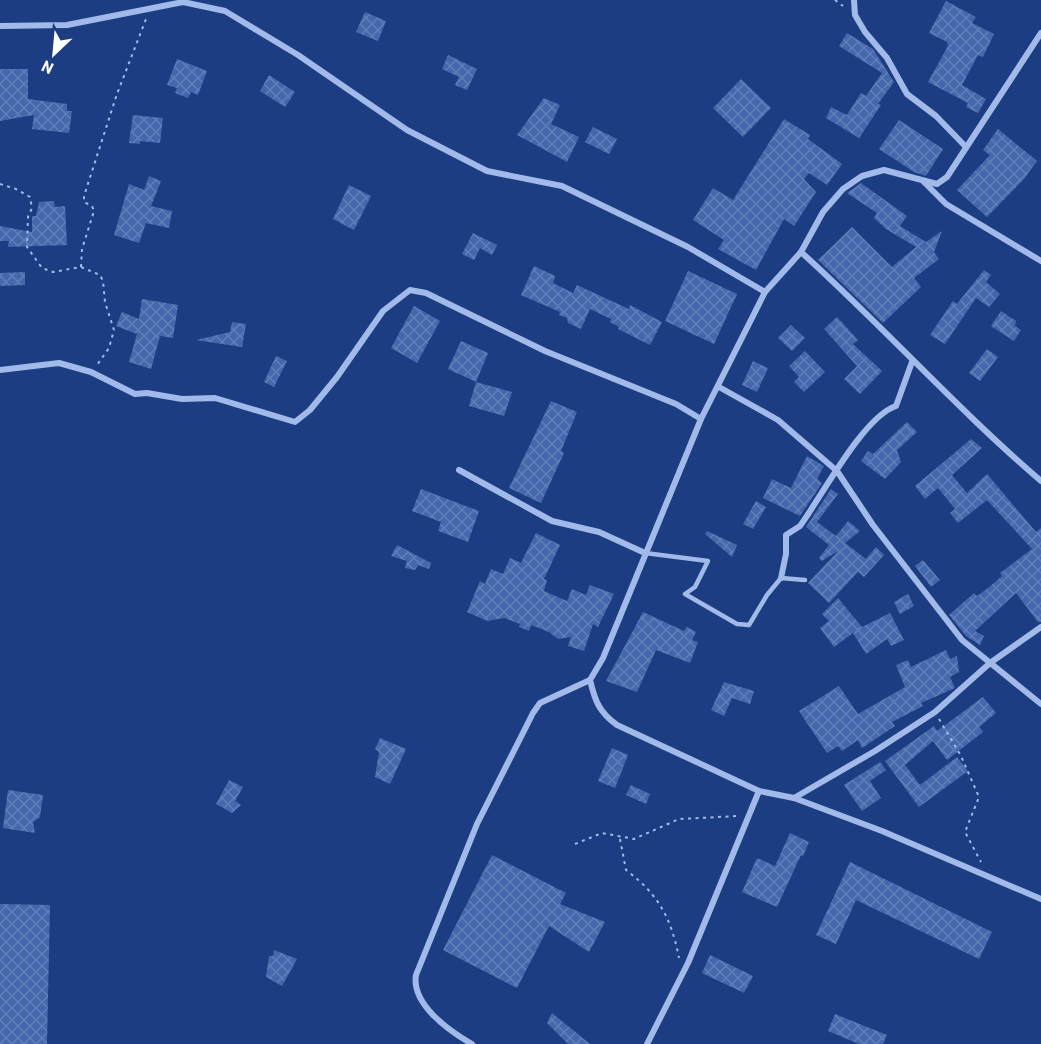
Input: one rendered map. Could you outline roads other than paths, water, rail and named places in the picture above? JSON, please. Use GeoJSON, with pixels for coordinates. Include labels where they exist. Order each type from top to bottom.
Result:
{"type":"FeatureCollection","features":[{"type":"Feature","properties":{"kind":"street"},"geometry":{"type":"LineString","coordinates":[[854,0],[855,15],[865,33],[887,58],[907,94],[936,116],[966,147]]}},
{"type":"Feature","properties":{"kind":"street"},"geometry":{"type":"LineString","coordinates":[[0,26],[67,25],[184,1],[225,11],[298,55],[407,130],[480,168],[520,180],[562,186],[680,242],[765,292]]}},
{"type":"Feature","properties":{"kind":"street"},"geometry":{"type":"LineString","coordinates":[[472,1044],[449,1028],[421,1001],[414,987],[416,975],[477,824],[528,721],[540,703],[590,680],[618,624],[701,419],[765,292],[801,252],[823,212],[843,189],[862,176],[884,170],[937,184],[943,180],[1041,33]]}},
{"type":"Feature","properties":{"kind":"street"},"geometry":{"type":"LineString","coordinates":[[922,180],[946,204],[1041,261]]}},
{"type":"Feature","properties":{"kind":"street"},"geometry":{"type":"LineString","coordinates":[[801,252],[858,303],[912,362],[1041,481]]}},
{"type":"Feature","properties":{"kind":"street"},"geometry":{"type":"LineString","coordinates":[[0,370],[59,363],[91,372],[135,394],[147,393],[182,399],[215,398],[295,422],[310,410],[337,377],[383,311],[410,290],[426,293],[545,351],[676,404],[701,419]]}},
{"type":"Feature","properties":{"kind":"street"},"geometry":{"type":"LineString","coordinates":[[781,578],[786,535],[800,526],[866,430],[885,410],[896,406],[912,362]]}},
{"type":"Feature","properties":{"kind":"street"},"geometry":{"type":"LineString","coordinates":[[719,387],[778,420],[837,471],[873,525],[962,640],[1041,704]]}},
{"type":"Feature","properties":{"kind":"street"},"geometry":{"type":"LineString","coordinates":[[459,470],[538,515],[552,521],[599,532],[645,554]]}},
{"type":"Feature","properties":{"kind":"street"},"geometry":{"type":"LineString","coordinates":[[794,798],[875,751],[935,712],[990,663],[1041,627]]}},
{"type":"Feature","properties":{"kind":"street"},"geometry":{"type":"LineString","coordinates":[[590,680],[595,703],[603,715],[617,725],[759,791],[794,798],[989,875],[1041,899]]}},
{"type":"Feature","properties":{"kind":"street"},"geometry":{"type":"LineString","coordinates":[[647,1044],[683,974],[759,791]]}},
{"type":"Feature","properties":{"kind":"lane"},"geometry":{"type":"LineString","coordinates":[[645,554],[708,561],[695,587],[685,594],[737,624],[749,625],[767,595],[781,578],[805,580]]}}]}
